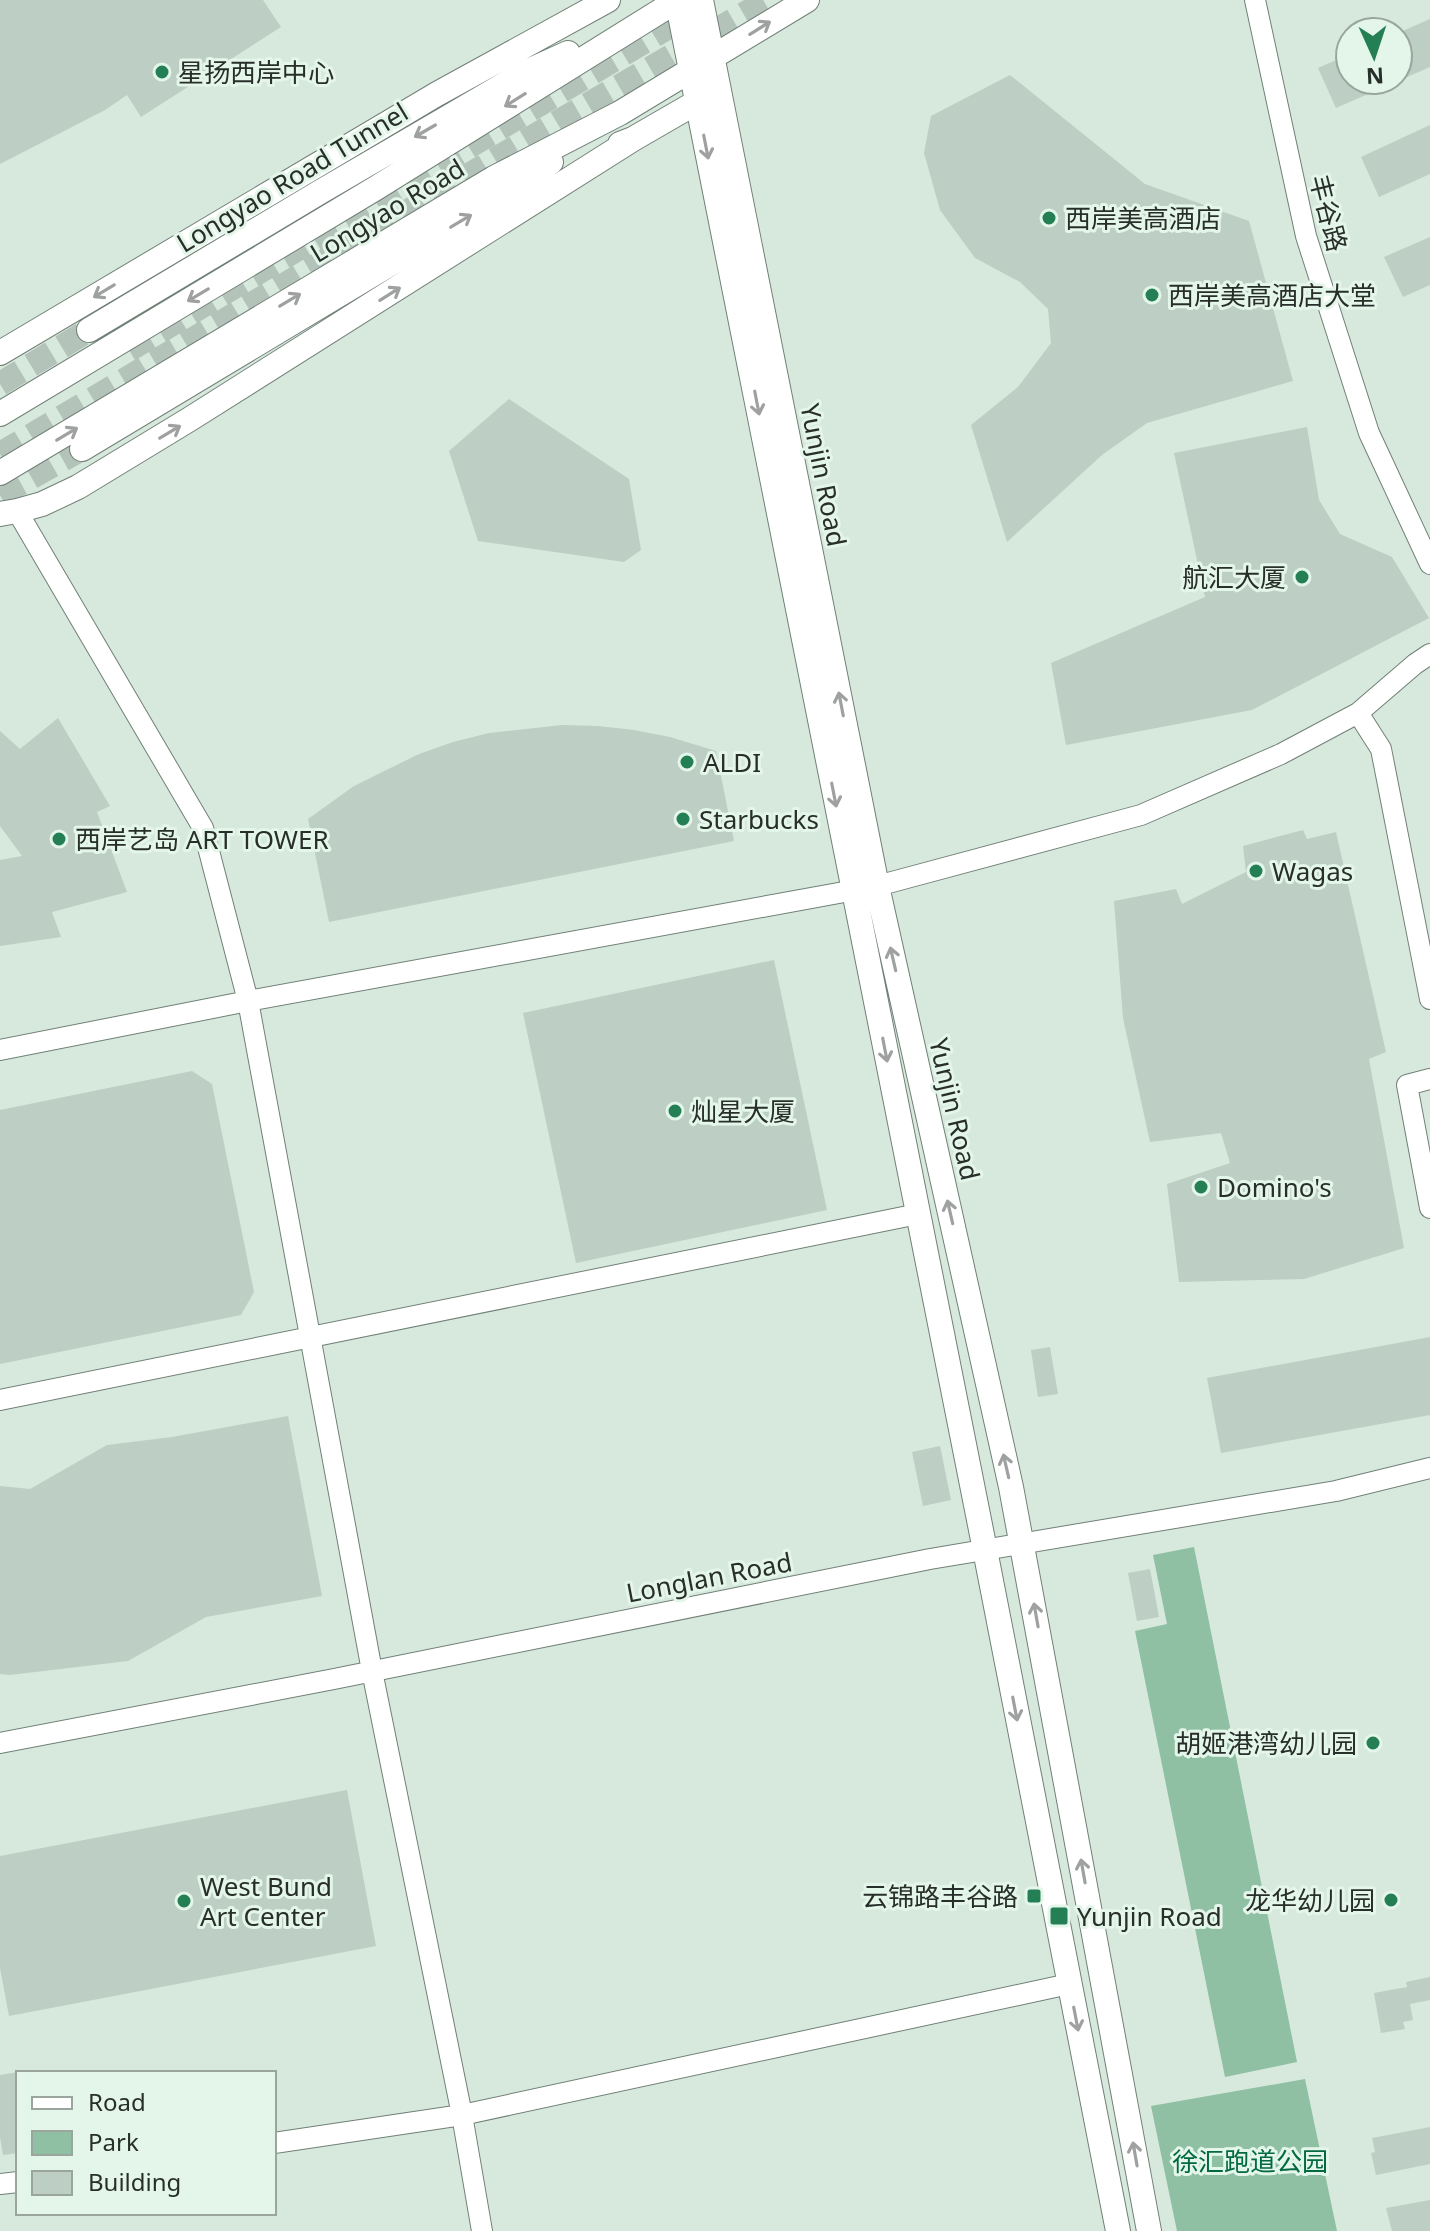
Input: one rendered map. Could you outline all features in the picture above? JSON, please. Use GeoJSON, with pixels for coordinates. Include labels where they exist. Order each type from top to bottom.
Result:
{"type":"FeatureCollection","features":[{"type":"Feature","properties":{"kind":"main road","name":"Longyao Road Tunnel"},"geometry":{"type":"LineString","coordinates":[[524,73],[610,0]]}},
{"type":"Feature","properties":{"kind":"main road"},"geometry":{"type":"LineString","coordinates":[[0,353],[424,102],[610,0]]}},
{"type":"Feature","properties":{"kind":"main road","name":"Yunjin Road"},"geometry":{"type":"LineString","coordinates":[[677,0],[865,888],[1022,1543],[1149,2231]]}},
{"type":"Feature","properties":{"kind":"main road","name":"Longyao Road"},"geometry":{"type":"LineString","coordinates":[[0,414],[376,188],[677,0]]}},
{"type":"Feature","properties":{"kind":"main road","name":"Yunjin Road"},"geometry":{"type":"LineString","coordinates":[[701,0],[865,888],[918,1214],[1118,2231]]}},
{"type":"Feature","properties":{"kind":"main road","name":"Longyao Road"},"geometry":{"type":"LineString","coordinates":[[0,473],[494,178],[620,113],[807,0]]}},
{"type":"Feature","properties":{"kind":"main road","name":"Longyao Road Tunnel"},"geometry":{"type":"LineString","coordinates":[[89,330],[524,73],[644,21]]}},
{"type":"Feature","properties":{"kind":"main road"},"geometry":{"type":"LineString","coordinates":[[9,513],[42,504],[78,487],[697,102]]}},
{"type":"Feature","properties":{"kind":"main road"},"geometry":{"type":"LineString","coordinates":[[82,449],[518,186],[620,113]]}},
{"type":"Feature","properties":{"kind":"main road"},"geometry":{"type":"LineString","coordinates":[[518,186],[633,139]]}},
{"type":"Feature","properties":{"kind":"street","name":"丰谷路"},"geometry":{"type":"LineString","coordinates":[[1255,0],[1306,236],[1369,433],[1430,564]]}},
{"type":"Feature","properties":{"kind":"street"},"geometry":{"type":"LineString","coordinates":[[9,513],[203,828],[248,1001],[372,1671],[462,2115],[482,2231]]}},
{"type":"Feature","properties":{"kind":"street"},"geometry":{"type":"LineString","coordinates":[[0,1050],[248,1001],[865,888],[1141,815],[1281,754],[1358,713],[1430,654]]}},
{"type":"Feature","properties":{"kind":"street"},"geometry":{"type":"LineString","coordinates":[[1358,713],[1381,749],[1430,999]]}},
{"type":"Feature","properties":{"kind":"street"},"geometry":{"type":"LineString","coordinates":[[1430,1079],[1407,1085],[1430,1208]]}},
{"type":"Feature","properties":{"kind":"street"},"geometry":{"type":"LineString","coordinates":[[0,1400],[918,1214]]}},
{"type":"Feature","properties":{"kind":"street","name":"Longlan Road"},"geometry":{"type":"LineString","coordinates":[[0,1743],[914,1562],[1336,1491],[1430,1468]]}},
{"type":"Feature","properties":{"kind":"street"},"geometry":{"type":"LineString","coordinates":[[276,2143],[462,2115],[1069,1984]]}},
{"type":"Feature","properties":{"kind":"green space","name":"徐汇跑道公园"},"geometry":{"type":"Polygon","coordinates":[[[1194,1547],[1297,2062],[1225,2077],[1135,1631],[1167,1624],[1153,1555],[1194,1547]]]}},
{"type":"Feature","properties":{"kind":"green space","name":"徐汇跑道公园"},"geometry":{"type":"Polygon","coordinates":[[[1305,2079],[1337,2231],[1177,2231],[1151,2106],[1305,2079]]]}},
{"type":"Feature","properties":{"kind":"building"},"geometry":{"type":"Polygon","coordinates":[[[0,0],[263,0],[281,27],[141,117],[127,95],[105,110],[0,164],[0,0]]]}},
{"type":"Feature","properties":{"kind":"building"},"geometry":{"type":"Polygon","coordinates":[[[1430,19],[1430,67],[1414,74],[1414,26],[1430,19]]]}},
{"type":"Feature","properties":{"kind":"building"},"geometry":{"type":"Polygon","coordinates":[[[1334,61],[1334,96],[1364,96],[1336,108],[1318,68],[1334,61]]]}},
{"type":"Feature","properties":{"kind":"building","name":"西岸美高酒店大堂"},"geometry":{"type":"Polygon","coordinates":[[[1010,75],[1145,184],[1249,221],[1293,381],[1147,423],[1102,455],[1007,542],[971,425],[1018,387],[1051,343],[1048,309],[1020,282],[975,258],[940,210],[924,153],[931,116],[1010,75]]]}},
{"type":"Feature","properties":{"kind":"building"},"geometry":{"type":"Polygon","coordinates":[[[1430,125],[1430,174],[1379,197],[1361,157],[1430,125]]]}},
{"type":"Feature","properties":{"kind":"building"},"geometry":{"type":"Polygon","coordinates":[[[1430,237],[1430,285],[1403,297],[1384,257],[1430,237]]]}},
{"type":"Feature","properties":{"kind":"building"},"geometry":{"type":"Polygon","coordinates":[[[509,399],[629,479],[641,550],[624,562],[478,541],[449,451],[509,399]]]}},
{"type":"Feature","properties":{"kind":"building","name":"航汇大厦"},"geometry":{"type":"Polygon","coordinates":[[[1307,427],[1319,500],[1340,534],[1392,557],[1429,618],[1252,710],[1066,745],[1051,663],[1205,597],[1174,453],[1307,427]]]}},
{"type":"Feature","properties":{"kind":"building","name":"西岸艺岛 ART TOWER"},"geometry":{"type":"Polygon","coordinates":[[[58,718],[110,806],[97,812],[127,892],[52,912],[61,937],[0,946],[0,860],[22,856],[0,826],[0,731],[20,749],[58,718]]]}},
{"type":"Feature","properties":{"kind":"building"},"geometry":{"type":"Polygon","coordinates":[[[562,725],[634,730],[716,751],[734,841],[329,922],[308,819],[354,786],[419,754],[489,733],[562,725]]]}},
{"type":"Feature","properties":{"kind":"building"},"geometry":{"type":"Polygon","coordinates":[[[1303,830],[1307,839],[1336,832],[1386,1052],[1369,1059],[1404,1248],[1304,1279],[1179,1282],[1167,1184],[1230,1163],[1221,1133],[1150,1142],[1123,1018],[1114,901],[1176,889],[1182,904],[1246,872],[1243,846],[1303,830]]]}},
{"type":"Feature","properties":{"kind":"building","name":"灿星大厦"},"geometry":{"type":"Polygon","coordinates":[[[774,960],[827,1210],[576,1263],[523,1013],[774,960]]]}},
{"type":"Feature","properties":{"kind":"building"},"geometry":{"type":"Polygon","coordinates":[[[192,1071],[212,1084],[254,1292],[241,1315],[0,1364],[0,1110],[192,1071]]]}},
{"type":"Feature","properties":{"kind":"building"},"geometry":{"type":"Polygon","coordinates":[[[1430,1337],[1430,1415],[1221,1453],[1207,1378],[1430,1337]]]}},
{"type":"Feature","properties":{"kind":"building"},"geometry":{"type":"Polygon","coordinates":[[[1050,1347],[1058,1394],[1038,1397],[1031,1350],[1050,1347]]]}},
{"type":"Feature","properties":{"kind":"building"},"geometry":{"type":"Polygon","coordinates":[[[288,1416],[322,1596],[206,1617],[128,1661],[0,1674],[0,1486],[30,1489],[107,1445],[288,1416]]]}},
{"type":"Feature","properties":{"kind":"building"},"geometry":{"type":"Polygon","coordinates":[[[940,1446],[951,1500],[923,1506],[912,1452],[940,1446]]]}},
{"type":"Feature","properties":{"kind":"building"},"geometry":{"type":"Polygon","coordinates":[[[1150,1569],[1159,1617],[1137,1621],[1128,1573],[1150,1569]]]}},
{"type":"Feature","properties":{"kind":"building","name":"West Bund Art Center"},"geometry":{"type":"Polygon","coordinates":[[[347,1790],[376,1946],[9,2016],[0,1968],[0,1856],[347,1790]]]}},
{"type":"Feature","properties":{"kind":"building"},"geometry":{"type":"Polygon","coordinates":[[[1430,1977],[1430,2000],[1410,2004],[1413,2020],[1403,2022],[1405,2029],[1381,2033],[1374,1993],[1407,1987],[1406,1982],[1430,1977]]]}},
{"type":"Feature","properties":{"kind":"building"},"geometry":{"type":"Polygon","coordinates":[[[16,2072],[16,2153],[3,2155],[0,2137],[0,2075],[16,2072]]]}},
{"type":"Feature","properties":{"kind":"building"},"geometry":{"type":"Polygon","coordinates":[[[1430,2127],[1430,2164],[1376,2175],[1371,2153],[1375,2152],[1372,2138],[1430,2127]]]}},
{"type":"Feature","properties":{"kind":"building"},"geometry":{"type":"Polygon","coordinates":[[[1430,2200],[1430,2231],[1392,2231],[1386,2208],[1430,2200]]]}},
{"type":"Feature","properties":{"kind":"tunnel"},"geometry":{"type":"LineString","coordinates":[[129,350],[714,0]]}},
{"type":"Feature","properties":{"kind":"tunnel"},"geometry":{"type":"LineString","coordinates":[[0,454],[768,0]]}},
{"type":"Feature","properties":{"kind":"tunnel"},"geometry":{"type":"LineString","coordinates":[[0,384],[89,330]]}},
{"type":"Feature","properties":{"kind":"tunnel"},"geometry":{"type":"LineString","coordinates":[[0,495],[82,449]]}},
{"type":"Feature","properties":{"kind":"place","name":"星扬西岸中心"},"geometry":{"type":"Point","coordinates":[162,72]}},
{"type":"Feature","properties":{"kind":"place","name":"西岸美高酒店"},"geometry":{"type":"Point","coordinates":[1049,218]}},
{"type":"Feature","properties":{"kind":"place","name":"西岸美高酒店大堂"},"geometry":{"type":"Point","coordinates":[1152,295]}},
{"type":"Feature","properties":{"kind":"place","name":"航汇大厦"},"geometry":{"type":"Point","coordinates":[1302,577]}},
{"type":"Feature","properties":{"kind":"place","name":"ALDI"},"geometry":{"type":"Point","coordinates":[687,762]}},
{"type":"Feature","properties":{"kind":"place","name":"Starbucks"},"geometry":{"type":"Point","coordinates":[683,819]}},
{"type":"Feature","properties":{"kind":"place","name":"西岸艺岛 ART TOWER"},"geometry":{"type":"Point","coordinates":[59,839]}},
{"type":"Feature","properties":{"kind":"place","name":"Wagas"},"geometry":{"type":"Point","coordinates":[1256,871]}},
{"type":"Feature","properties":{"kind":"place","name":"灿星大厦"},"geometry":{"type":"Point","coordinates":[675,1111]}},
{"type":"Feature","properties":{"kind":"place","name":"Domino's"},"geometry":{"type":"Point","coordinates":[1201,1187]}},
{"type":"Feature","properties":{"kind":"place","name":"胡姬港湾幼儿园"},"geometry":{"type":"Point","coordinates":[1373,1743]}},
{"type":"Feature","properties":{"kind":"place","name":"云锦路丰谷路"},"geometry":{"type":"Point","coordinates":[1034,1896]}},
{"type":"Feature","properties":{"kind":"place","name":"龙华幼儿园"},"geometry":{"type":"Point","coordinates":[1391,1900]}},
{"type":"Feature","properties":{"kind":"place","name":"West Bund Art Center"},"geometry":{"type":"Point","coordinates":[184,1901]}},
{"type":"Feature","properties":{"kind":"place","name":"Yunjin Road"},"geometry":{"type":"Point","coordinates":[1059,1916]}}]}
